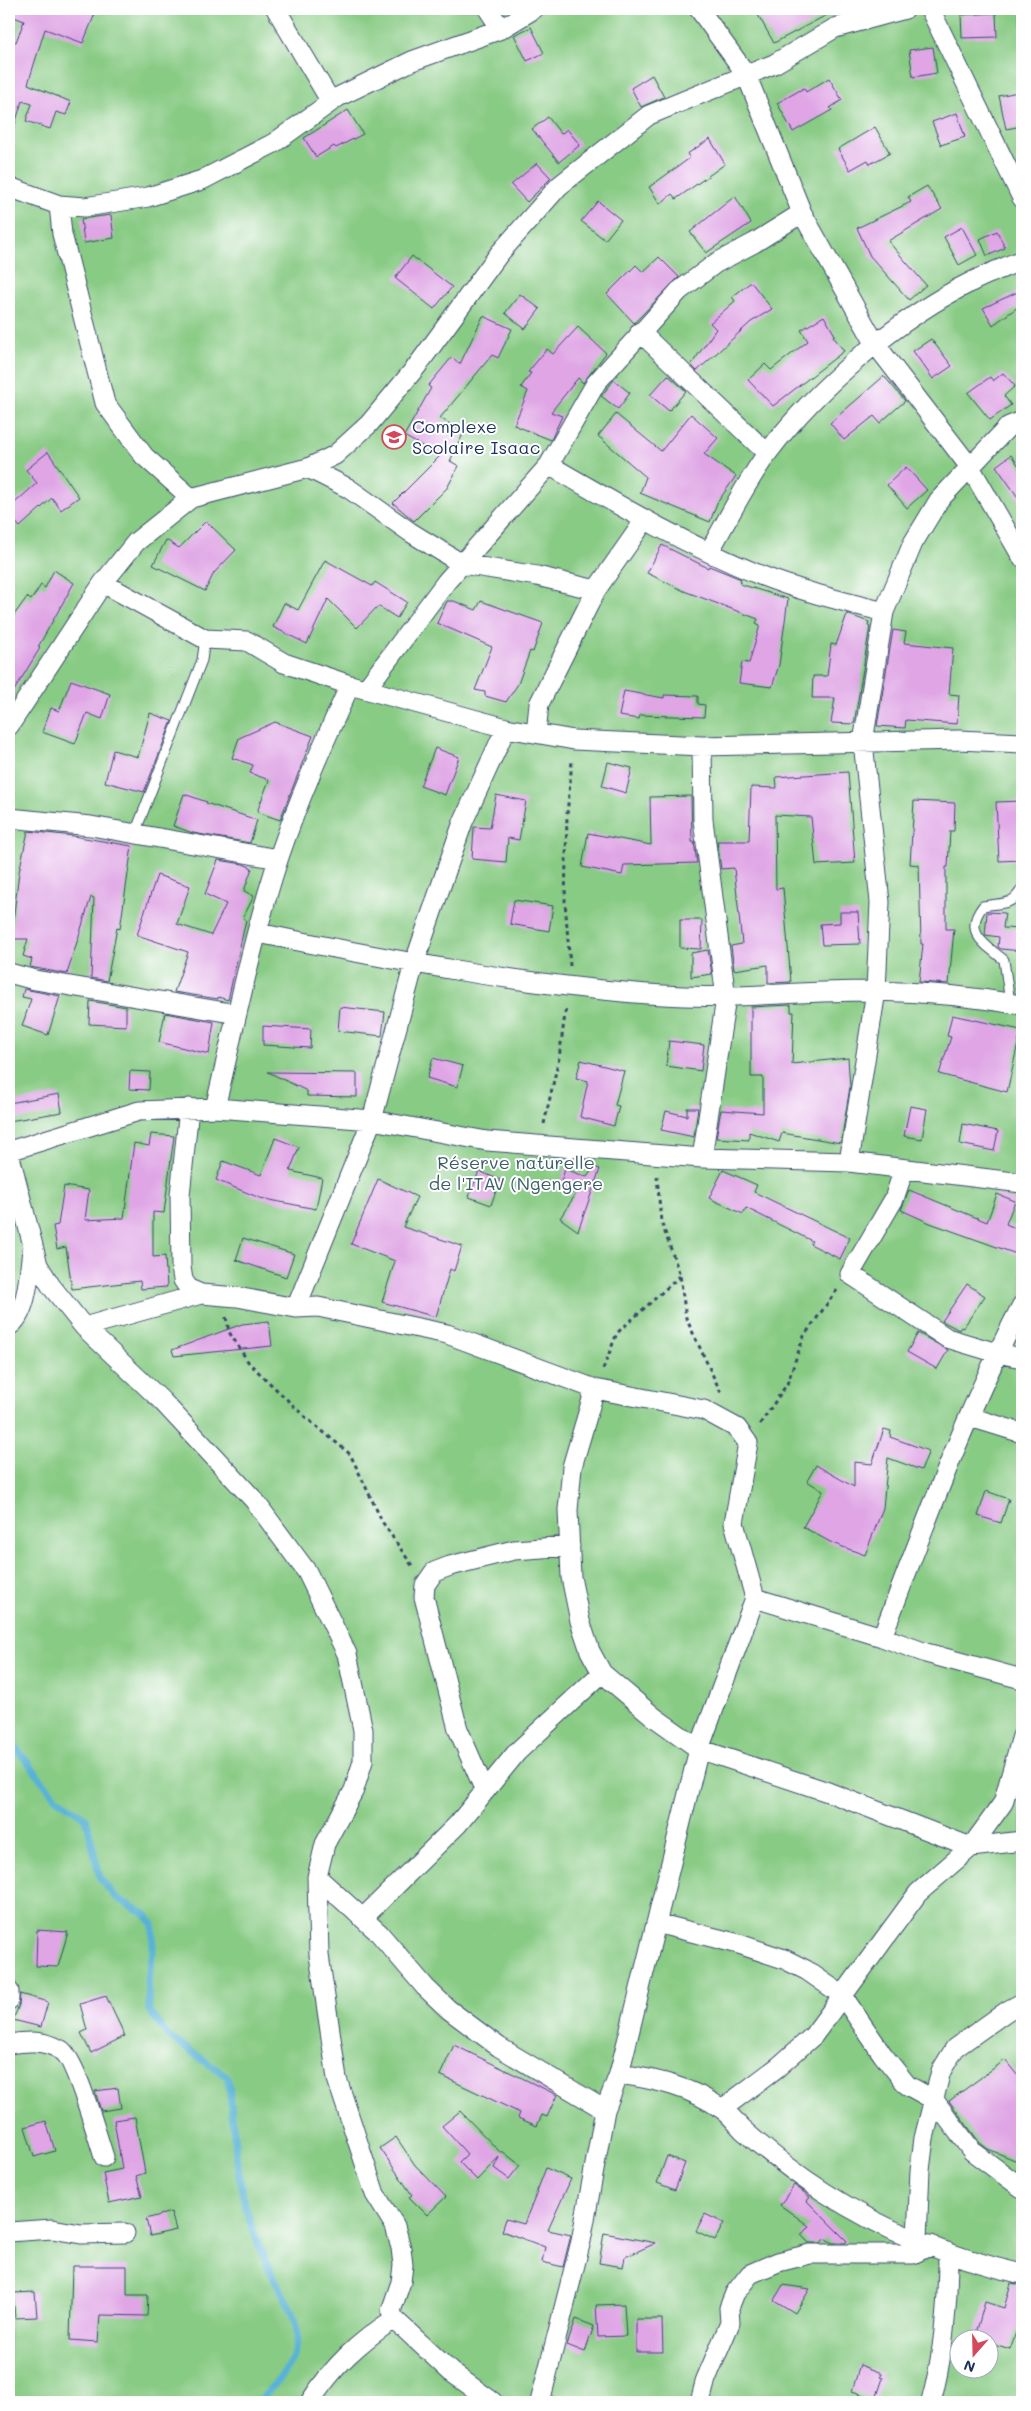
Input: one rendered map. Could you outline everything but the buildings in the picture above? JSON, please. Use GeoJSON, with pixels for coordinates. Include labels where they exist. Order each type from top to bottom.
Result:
{"type":"FeatureCollection","features":[{"type":"Feature","properties":{"kind":"street"},"geometry":{"type":"LineString","coordinates":[[276,9],[330,102]]}},
{"type":"Feature","properties":{"kind":"street"},"geometry":{"type":"LineString","coordinates":[[488,9],[501,29]]}},
{"type":"Feature","properties":{"kind":"street"},"geometry":{"type":"LineString","coordinates":[[9,187],[59,205],[85,207],[148,197],[202,180],[274,143],[330,102],[412,61],[501,29],[534,9]]}},
{"type":"Feature","properties":{"kind":"street"},"geometry":{"type":"LineString","coordinates":[[699,9],[746,74],[802,213],[876,346],[970,467],[1022,557]]}},
{"type":"Feature","properties":{"kind":"street"},"geometry":{"type":"LineString","coordinates":[[9,726],[103,583],[136,542],[191,498],[308,468],[335,456],[369,424],[417,366],[499,254],[559,186],[649,115],[774,64],[835,28],[905,9]]}},
{"type":"Feature","properties":{"kind":"street"},"geometry":{"type":"LineString","coordinates":[[930,9],[1022,198]]}},
{"type":"Feature","properties":{"kind":"street"},"geometry":{"type":"LineString","coordinates":[[59,205],[62,234],[105,403],[144,456],[191,498]]}},
{"type":"Feature","properties":{"kind":"street"},"geometry":{"type":"LineString","coordinates":[[215,1108],[237,1014],[278,858],[310,772],[358,687],[549,465],[596,383],[640,332],[679,291],[716,263],[754,243],[802,213]]}},
{"type":"Feature","properties":{"kind":"street"},"geometry":{"type":"LineString","coordinates":[[709,552],[767,453],[799,413],[876,346],[931,306],[974,280],[1022,260]]}},
{"type":"Feature","properties":{"kind":"street"},"geometry":{"type":"LineString","coordinates":[[640,332],[767,453]]}},
{"type":"Feature","properties":{"kind":"street"},"geometry":{"type":"LineString","coordinates":[[849,1162],[876,991],[880,902],[863,742],[884,612],[913,543],[939,500],[1009,426],[1022,421]]}},
{"type":"Feature","properties":{"kind":"street"},"geometry":{"type":"LineString","coordinates":[[549,465],[644,520],[760,575],[812,593],[884,612]]}},
{"type":"Feature","properties":{"kind":"street"},"geometry":{"type":"LineString","coordinates":[[308,468],[348,488],[410,532],[462,564],[537,576],[596,590]]}},
{"type":"Feature","properties":{"kind":"street"},"geometry":{"type":"LineString","coordinates":[[536,733],[539,704],[596,590],[644,520]]}},
{"type":"Feature","properties":{"kind":"street"},"geometry":{"type":"LineString","coordinates":[[103,583],[205,639],[248,641],[284,663],[358,687],[506,728],[574,740],[702,746],[959,740],[1022,743]]}},
{"type":"Feature","properties":{"kind":"street"},"geometry":{"type":"LineString","coordinates":[[296,1308],[372,1120],[414,964],[463,822],[506,728]]}},
{"type":"Feature","properties":{"kind":"street"},"geometry":{"type":"LineString","coordinates":[[702,746],[703,820],[726,998],[702,1158]]}},
{"type":"Feature","properties":{"kind":"street"},"geometry":{"type":"LineString","coordinates":[[9,818],[91,826],[278,858]]}},
{"type":"Feature","properties":{"kind":"street"},"geometry":{"type":"LineString","coordinates":[[258,933],[414,964],[569,985],[662,995],[726,998],[876,991],[1016,1004]]}},
{"type":"Feature","properties":{"kind":"street"},"geometry":{"type":"LineString","coordinates":[[9,973],[35,980],[237,1014]]}},
{"type":"Feature","properties":{"kind":"street"},"geometry":{"type":"LineString","coordinates":[[189,1108],[180,1195],[181,1267],[183,1280],[189,1290],[201,1294],[296,1308],[318,1307],[446,1334],[595,1389],[704,1410],[738,1428],[748,1443],[734,1522],[755,1598],[699,1749],[618,2074],[605,2110],[581,2241],[540,2402]]}},
{"type":"Feature","properties":{"kind":"street"},"geometry":{"type":"LineString","coordinates":[[493,2402],[451,2372],[394,2319],[391,2311],[401,2282],[403,2265],[401,2248],[394,2226],[375,2194],[337,2079],[319,1955],[317,1877],[325,1844],[354,1790],[363,1761],[363,1730],[347,1654],[307,1572],[254,1500],[162,1401],[84,1326],[51,1286],[38,1265],[9,1152],[139,1111],[215,1108],[372,1120],[486,1142],[702,1158],[849,1162],[948,1172],[1022,1183]]}},
{"type":"Feature","properties":{"kind":"street"},"geometry":{"type":"LineString","coordinates":[[904,1169],[894,1199],[850,1274],[947,1338],[997,1353],[1022,1358]]}},
{"type":"Feature","properties":{"kind":"street"},"geometry":{"type":"LineString","coordinates":[[9,1326],[15,1322],[25,1300],[32,1244]]}},
{"type":"Feature","properties":{"kind":"street"},"geometry":{"type":"LineString","coordinates":[[84,1326],[201,1294]]}},
{"type":"Feature","properties":{"kind":"street"},"geometry":{"type":"LineString","coordinates":[[882,1637],[935,1499],[997,1353],[1022,1305]]}},
{"type":"Feature","properties":{"kind":"street"},"geometry":{"type":"LineString","coordinates":[[595,1389],[572,1467],[568,1510],[571,1577],[580,1621],[590,1652],[602,1673],[654,1717],[699,1749],[828,1792],[971,1847],[1022,1841]]}},
{"type":"Feature","properties":{"kind":"street"},"geometry":{"type":"LineString","coordinates":[[970,1417],[1022,1434]]}},
{"type":"Feature","properties":{"kind":"street"},"geometry":{"type":"LineString","coordinates":[[485,1791],[458,1729],[424,1597],[425,1584],[434,1572],[478,1558],[514,1550],[570,1546]]}},
{"type":"Feature","properties":{"kind":"street"},"geometry":{"type":"LineString","coordinates":[[755,1598],[882,1637],[926,1653],[1022,1679]]}},
{"type":"Feature","properties":{"kind":"street"},"geometry":{"type":"LineString","coordinates":[[364,1918],[458,1824],[517,1752],[602,1673]]}},
{"type":"Feature","properties":{"kind":"street"},"geometry":{"type":"LineString","coordinates":[[722,2109],[778,2067],[814,2036],[918,1893],[971,1847],[1003,1803],[1022,1736]]}},
{"type":"Feature","properties":{"kind":"street"},"geometry":{"type":"LineString","coordinates":[[317,1877],[364,1918],[406,1963],[425,1987],[448,2009],[499,2046],[605,2110]]}},
{"type":"Feature","properties":{"kind":"street"},"geometry":{"type":"LineString","coordinates":[[656,1923],[739,1944],[784,1959],[806,1970],[842,1995],[883,2055],[907,2085],[934,2100],[972,2151],[1022,2188]]}},
{"type":"Feature","properties":{"kind":"street"},"geometry":{"type":"LineString","coordinates":[[9,1991],[9,2000]]}},
{"type":"Feature","properties":{"kind":"street"},"geometry":{"type":"LineString","coordinates":[[700,2402],[706,2379],[730,2324],[729,2308],[735,2293],[750,2274],[778,2262],[810,2254],[913,2254],[924,2242],[920,2170],[924,2138],[941,2071],[955,2048],[1007,2011],[1022,2004]]}},
{"type":"Feature","properties":{"kind":"street"},"geometry":{"type":"LineString","coordinates":[[9,2044],[34,2040],[63,2050],[74,2068],[104,2157]]}},
{"type":"Feature","properties":{"kind":"street"},"geometry":{"type":"LineString","coordinates":[[618,2074],[657,2080],[683,2089],[722,2109],[774,2156],[823,2191],[877,2224],[962,2258],[1022,2274]]}},
{"type":"Feature","properties":{"kind":"street"},"geometry":{"type":"LineString","coordinates":[[9,2232],[52,2230],[81,2234],[125,2233]]}},
{"type":"Feature","properties":{"kind":"street"},"geometry":{"type":"LineString","coordinates":[[930,2402],[939,2372],[948,2280],[948,2252]]}},
{"type":"Feature","properties":{"kind":"street"},"geometry":{"type":"LineString","coordinates":[[310,2402],[346,2355],[368,2336],[394,2319]]}},
{"type":"Feature","properties":{"kind":"lane"},"geometry":{"type":"LineString","coordinates":[[136,833],[202,660],[205,639]]}},
{"type":"Feature","properties":{"kind":"lane"},"geometry":{"type":"LineString","coordinates":[[1016,1004],[1004,960],[983,944],[975,926],[976,918],[983,906],[1006,904],[1016,899],[1022,888]]}},
{"type":"Feature","properties":{"kind":"path"},"geometry":{"type":"LineString","coordinates":[[538,1146],[559,1058],[569,985],[570,963],[565,902],[567,825],[574,740]]}},
{"type":"Feature","properties":{"kind":"path"},"geometry":{"type":"LineString","coordinates":[[657,1155],[657,1184],[661,1222],[680,1275],[686,1318],[722,1396]]}},
{"type":"Feature","properties":{"kind":"path"},"geometry":{"type":"LineString","coordinates":[[748,1443],[786,1384],[804,1336],[825,1304],[850,1274]]}},
{"type":"Feature","properties":{"kind":"path"},"geometry":{"type":"LineString","coordinates":[[595,1389],[617,1333],[680,1275]]}},
{"type":"Feature","properties":{"kind":"path"},"geometry":{"type":"LineString","coordinates":[[222,1296],[230,1332],[249,1363],[304,1416],[350,1454],[383,1523],[425,1584]]}},
{"type":"Feature","properties":{"kind":"green space","name":"Réserve naturelle de l'ITAV (Ngengere"},"geometry":{"type":"Polygon","coordinates":[[[9,9],[1022,9],[1022,2402],[9,2402],[9,9]]]}},
{"type":"Feature","properties":{"kind":"waterway"},"geometry":{"type":"LineString","coordinates":[[9,1727],[12,1743],[56,1798],[86,1818],[100,1878],[115,1897],[145,1914],[153,1924],[153,1952],[148,1980],[149,2010],[168,2036],[228,2077],[238,2170],[246,2206],[261,2251],[291,2310],[297,2339],[293,2357],[284,2374],[258,2402]]}},
{"type":"Feature","properties":{"kind":"place","name":"Complexe Scolaire Isaac"},"geometry":{"type":"Point","coordinates":[394,437]}}]}
